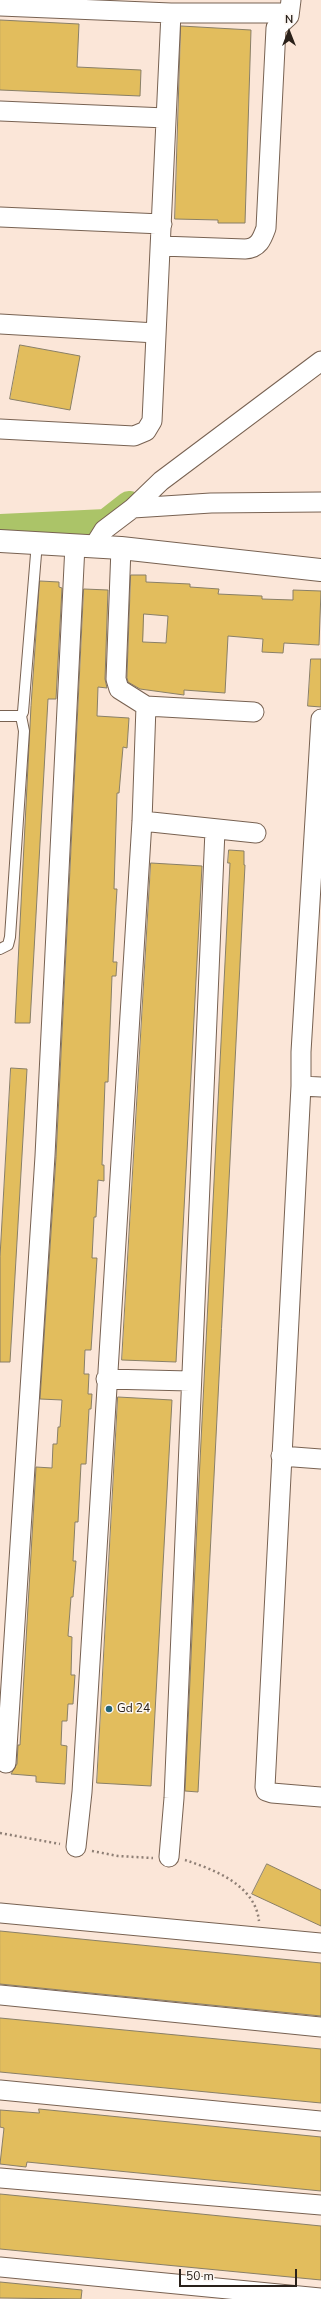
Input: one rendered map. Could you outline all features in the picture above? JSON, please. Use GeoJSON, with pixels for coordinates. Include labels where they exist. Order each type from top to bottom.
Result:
{"type":"FeatureCollection","features":[{"type":"Feature","properties":{"kind":"street"},"geometry":{"type":"LineString","coordinates":[[4,4],[171,13],[290,6],[288,18],[276,28],[266,228],[262,238],[258,245],[245,249],[160,246]]}},
{"type":"Feature","properties":{"kind":"street"},"geometry":{"type":"LineString","coordinates":[[0,429],[134,436],[146,431],[152,421],[171,13]]}},
{"type":"Feature","properties":{"kind":"street"},"geometry":{"type":"LineString","coordinates":[[0,111],[166,118]]}},
{"type":"Feature","properties":{"kind":"street"},"geometry":{"type":"LineString","coordinates":[[0,217],[162,224]]}},
{"type":"Feature","properties":{"kind":"street"},"geometry":{"type":"LineString","coordinates":[[0,324],[156,333]]}},
{"type":"Feature","properties":{"kind":"street"},"geometry":{"type":"LineString","coordinates":[[6,1763],[45,1156],[80,551],[133,508],[160,481],[321,361]]}},
{"type":"Feature","properties":{"kind":"street"},"geometry":{"type":"LineString","coordinates":[[133,508],[211,503],[321,502]]}},
{"type":"Feature","properties":{"kind":"street"},"geometry":{"type":"LineString","coordinates":[[0,541],[37,542],[80,551],[120,556],[295,566],[321,570]]}},
{"type":"Feature","properties":{"kind":"street"},"geometry":{"type":"LineString","coordinates":[[120,556],[116,684],[122,692],[146,706],[254,712]]}},
{"type":"Feature","properties":{"kind":"street"},"geometry":{"type":"LineString","coordinates":[[76,1848],[82,1792],[106,1379],[142,821],[146,706]]}},
{"type":"Feature","properties":{"kind":"street"},"geometry":{"type":"LineString","coordinates":[[316,720],[301,1044],[302,1086],[281,1456],[265,1787],[266,1791],[272,1793],[321,1797]]}},
{"type":"Feature","properties":{"kind":"street"},"geometry":{"type":"LineString","coordinates":[[142,821],[216,830],[256,833]]}},
{"type":"Feature","properties":{"kind":"street"},"geometry":{"type":"LineString","coordinates":[[169,1857],[174,1798],[190,1381],[216,830]]}},
{"type":"Feature","properties":{"kind":"street"},"geometry":{"type":"LineString","coordinates":[[302,1086],[321,1087]]}},
{"type":"Feature","properties":{"kind":"street"},"geometry":{"type":"LineString","coordinates":[[106,1379],[190,1381]]}},
{"type":"Feature","properties":{"kind":"street"},"geometry":{"type":"LineString","coordinates":[[281,1456],[321,1459]]}},
{"type":"Feature","properties":{"kind":"street"},"geometry":{"type":"LineString","coordinates":[[0,1913],[321,1942]]}},
{"type":"Feature","properties":{"kind":"street"},"geometry":{"type":"LineString","coordinates":[[0,1995],[321,2027]]}},
{"type":"Feature","properties":{"kind":"street"},"geometry":{"type":"LineString","coordinates":[[0,2090],[321,2121]]}},
{"type":"Feature","properties":{"kind":"street"},"geometry":{"type":"LineString","coordinates":[[0,2178],[321,2205]]}},
{"type":"Feature","properties":{"kind":"street"},"geometry":{"type":"LineString","coordinates":[[0,2267],[321,2298]]}},
{"type":"Feature","properties":{"kind":"lane"},"geometry":{"type":"LineString","coordinates":[[0,949],[8,945],[10,937],[24,731],[21,716],[23,712],[37,542]]}},
{"type":"Feature","properties":{"kind":"lane"},"geometry":{"type":"LineString","coordinates":[[0,716],[21,716]]}},
{"type":"Feature","properties":{"kind":"path"},"geometry":{"type":"LineString","coordinates":[[0,1833],[118,1856],[169,1857],[209,1868],[234,1882],[250,1896],[259,1916],[257,1937]]}},
{"type":"Feature","properties":{"kind":"building"},"geometry":{"type":"Polygon","coordinates":[[[0,20],[79,24],[77,67],[141,70],[140,96],[0,90],[0,20]]]}},
{"type":"Feature","properties":{"kind":"building"},"geometry":{"type":"Polygon","coordinates":[[[181,26],[251,30],[245,223],[218,223],[218,220],[175,219],[181,26]]]}},
{"type":"Feature","properties":{"kind":"building"},"geometry":{"type":"Polygon","coordinates":[[[20,345],[80,356],[70,410],[10,399],[20,345]]]}},
{"type":"Feature","properties":{"kind":"building"},"geometry":{"type":"Polygon","coordinates":[[[131,575],[146,575],[146,582],[190,584],[190,587],[219,589],[218,594],[262,596],[262,599],[293,600],[293,590],[321,591],[319,645],[284,643],[283,653],[262,652],[263,639],[228,636],[225,693],[184,690],[184,695],[140,689],[128,682],[131,575]],[[144,614],[143,642],[166,643],[168,616],[144,614]]]}},
{"type":"Feature","properties":{"kind":"building"},"geometry":{"type":"Polygon","coordinates":[[[40,581],[59,582],[59,587],[62,588],[56,699],[48,699],[30,1023],[15,1023],[31,706],[40,581]]]}},
{"type":"Feature","properties":{"kind":"building"},"geometry":{"type":"Polygon","coordinates":[[[84,589],[108,590],[105,679],[107,688],[98,687],[97,716],[129,718],[127,748],[123,747],[119,793],[117,793],[114,889],[117,889],[113,962],[117,962],[116,976],[112,976],[108,1082],[105,1082],[102,1165],[104,1165],[104,1181],[98,1180],[96,1217],[94,1217],[92,1258],[97,1258],[91,1350],[85,1350],[84,1374],[89,1374],[88,1394],[92,1394],[91,1409],[89,1409],[86,1464],[81,1464],[78,1522],[75,1522],[73,1561],[76,1561],[68,1636],[72,1637],[71,1675],[75,1675],[73,1704],[68,1704],[67,1721],[62,1721],[61,1745],[67,1746],[65,1784],[36,1782],[36,1776],[11,1774],[17,1764],[18,1745],[20,1745],[36,1467],[52,1468],[53,1444],[57,1444],[62,1400],[40,1399],[56,1157],[84,589]]]}},
{"type":"Feature","properties":{"kind":"building"},"geometry":{"type":"Polygon","coordinates":[[[311,659],[321,659],[321,707],[308,706],[311,659]]]}},
{"type":"Feature","properties":{"kind":"building"},"geometry":{"type":"Polygon","coordinates":[[[229,850],[244,851],[245,865],[198,1792],[185,1791],[230,863],[228,863],[229,850]]]}},
{"type":"Feature","properties":{"kind":"building"},"geometry":{"type":"Polygon","coordinates":[[[151,863],[202,866],[176,1362],[122,1360],[151,863]]]}},
{"type":"Feature","properties":{"kind":"building"},"geometry":{"type":"Polygon","coordinates":[[[11,1068],[27,1069],[10,1362],[0,1362],[0,1257],[11,1068]]]}},
{"type":"Feature","properties":{"kind":"building"},"geometry":{"type":"Polygon","coordinates":[[[118,1397],[172,1400],[151,1786],[97,1783],[118,1397]]]}},
{"type":"Feature","properties":{"kind":"building"},"geometry":{"type":"Polygon","coordinates":[[[267,1864],[321,1890],[321,1926],[252,1894],[267,1864]]]}},
{"type":"Feature","properties":{"kind":"building"},"geometry":{"type":"Polygon","coordinates":[[[0,1931],[321,1963],[321,2016],[0,1984],[0,1931]]]}},
{"type":"Feature","properties":{"kind":"building"},"geometry":{"type":"Polygon","coordinates":[[[0,2018],[321,2049],[321,2103],[0,2072],[0,2018]]]}},
{"type":"Feature","properties":{"kind":"building"},"geometry":{"type":"Polygon","coordinates":[[[39,2109],[321,2137],[321,2191],[27,2162],[26,2167],[0,2164],[4,2128],[0,2127],[0,2110],[39,2113],[39,2109]]]}},
{"type":"Feature","properties":{"kind":"building"},"geometry":{"type":"Polygon","coordinates":[[[0,2194],[321,2226],[321,2280],[0,2249],[0,2194]]]}},
{"type":"Feature","properties":{"kind":"building"},"geometry":{"type":"Polygon","coordinates":[[[0,2282],[82,2290],[81,2299],[0,2298],[0,2282]]]}},
{"type":"Feature","properties":{"kind":"waterway"},"geometry":{"type":"LineString","coordinates":[[0,528],[106,523],[129,505]]}},
{"type":"Feature","properties":{"kind":"place","name":"Gd 24"},"geometry":{"type":"Point","coordinates":[109,1709]}}]}
